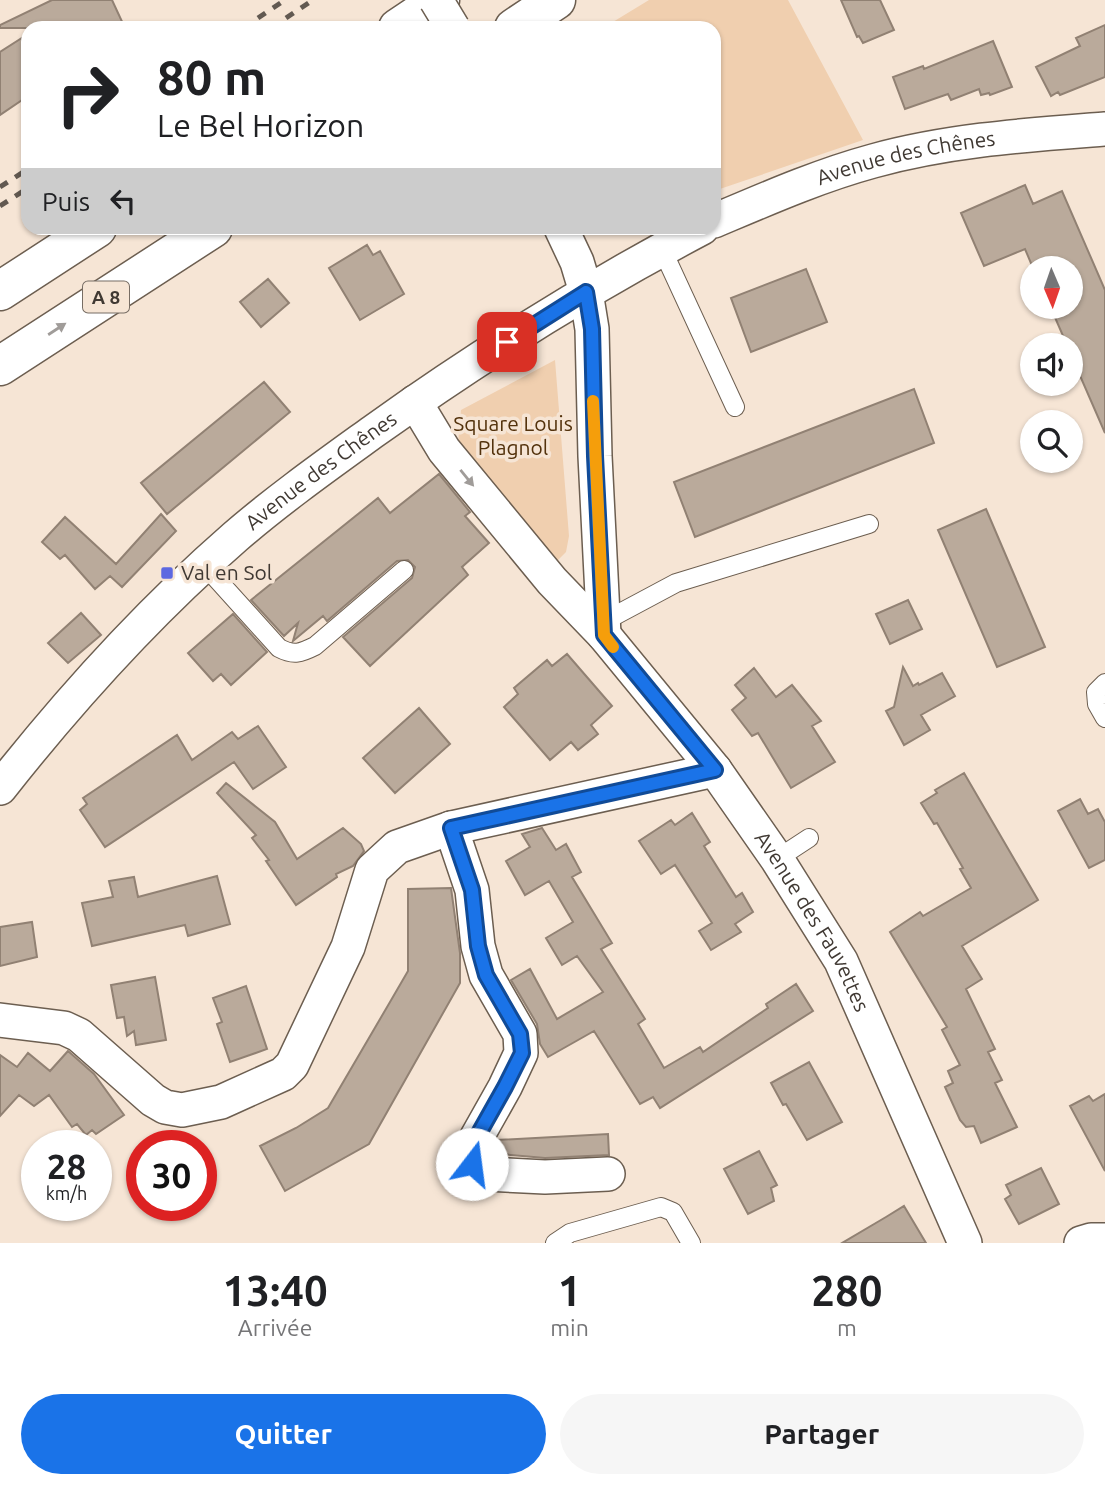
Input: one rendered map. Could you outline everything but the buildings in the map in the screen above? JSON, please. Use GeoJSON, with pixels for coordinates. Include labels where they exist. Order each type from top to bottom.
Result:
{"type":"FeatureCollection","features":[{"type":"Feature","properties":{"kind":"highway"},"geometry":{"type":"LineString","coordinates":[[408,21],[438,0]]}},
{"type":"Feature","properties":{"kind":"highway"},"geometry":{"type":"LineString","coordinates":[[524,21],[556,0]]}},
{"type":"Feature","properties":{"kind":"highway"},"geometry":{"type":"LineString","coordinates":[[0,291],[86,235]]}},
{"type":"Feature","properties":{"kind":"highway","name":"A 8"},"geometry":{"type":"LineString","coordinates":[[0,366],[202,235]]}},
{"type":"Feature","properties":{"kind":"street"},"geometry":{"type":"LineString","coordinates":[[438,0],[449,21]]}},
{"type":"Feature","properties":{"kind":"street","name":"Avenue des Chênes"},"geometry":{"type":"LineString","coordinates":[[721,218],[814,181],[874,161],[936,146],[1105,129]]}},
{"type":"Feature","properties":{"kind":"street"},"geometry":{"type":"LineString","coordinates":[[564,235],[577,262],[586,292],[592,329],[603,629]]}},
{"type":"Feature","properties":{"kind":"street","name":"Avenue des Chênes"},"geometry":{"type":"LineString","coordinates":[[0,788],[132,634],[234,538],[305,481],[415,402],[530,326],[689,235]]}},
{"type":"Feature","properties":{"kind":"street","name":"Avenue des Fauvettes"},"geometry":{"type":"LineString","coordinates":[[415,402],[444,450],[552,581],[603,629],[715,770],[777,859],[841,961],[965,1243]]}},
{"type":"Feature","properties":{"kind":"street"},"geometry":{"type":"LineString","coordinates":[[0,1020],[64,1028],[79,1035],[153,1100],[166,1107],[182,1110],[222,1102],[283,1074],[292,1065],[348,947],[372,870],[397,847],[451,828],[715,770]]}},
{"type":"Feature","properties":{"kind":"street"},"geometry":{"type":"LineString","coordinates":[[451,828],[472,890],[478,946],[486,975],[520,1034],[522,1053],[469,1151],[472,1164],[486,1174],[545,1177],[608,1174]]}},
{"type":"Feature","properties":{"kind":"street"},"geometry":{"type":"LineString","coordinates":[[1081,1243],[1105,1240]]}},
{"type":"Feature","properties":{"kind":"lane"},"geometry":{"type":"LineString","coordinates":[[662,249],[735,407]]}},
{"type":"Feature","properties":{"kind":"lane"},"geometry":{"type":"LineString","coordinates":[[603,629],[676,583],[869,524]]}},
{"type":"Feature","properties":{"kind":"lane"},"geometry":{"type":"LineString","coordinates":[[205,566],[279,648],[290,654],[299,654],[315,646],[404,570]]}},
{"type":"Feature","properties":{"kind":"lane"},"geometry":{"type":"LineString","coordinates":[[1105,683],[1096,692],[1097,704],[1105,718]]}},
{"type":"Feature","properties":{"kind":"lane"},"geometry":{"type":"LineString","coordinates":[[777,859],[809,838]]}},
{"type":"Feature","properties":{"kind":"lane"},"geometry":{"type":"LineString","coordinates":[[555,1243],[570,1233],[661,1207],[673,1212],[691,1243]]}},
{"type":"Feature","properties":{"kind":"green space"},"geometry":{"type":"Polygon","coordinates":[[[649,0],[788,0],[863,140],[721,189],[721,21],[614,21],[649,0]]]}},
{"type":"Feature","properties":{"kind":"green space","name":"Square Louis Plagnol"},"geometry":{"type":"Polygon","coordinates":[[[555,360],[569,536],[566,552],[555,563],[458,443],[461,410],[555,360]]]}},
{"type":"Feature","properties":{"kind":"railway"},"geometry":{"type":"LineString","coordinates":[[254,21],[285,0]]}},
{"type":"Feature","properties":{"kind":"railway"},"geometry":{"type":"LineString","coordinates":[[282,21],[313,0]]}},
{"type":"Feature","properties":{"kind":"railway"},"geometry":{"type":"LineString","coordinates":[[0,187],[21,174]]}},
{"type":"Feature","properties":{"kind":"railway"},"geometry":{"type":"LineString","coordinates":[[0,206],[21,192]]}},
{"type":"Feature","properties":{"kind":"slow traffic"},"geometry":{"type":"LineString","coordinates":[[593,401],[604,635],[613,647]]}},
{"type":"Feature","properties":{"kind":"place","name":"Val en Sol"},"geometry":{"type":"Point","coordinates":[167,573]}},
{"type":"Feature","properties":{"kind":"route"},"geometry":{"type":"LineString","coordinates":[[472,1164],[469,1151],[522,1053],[520,1034],[486,975],[478,946],[472,890],[451,828],[715,770],[604,635],[592,329],[586,292],[507,342]]}}]}
